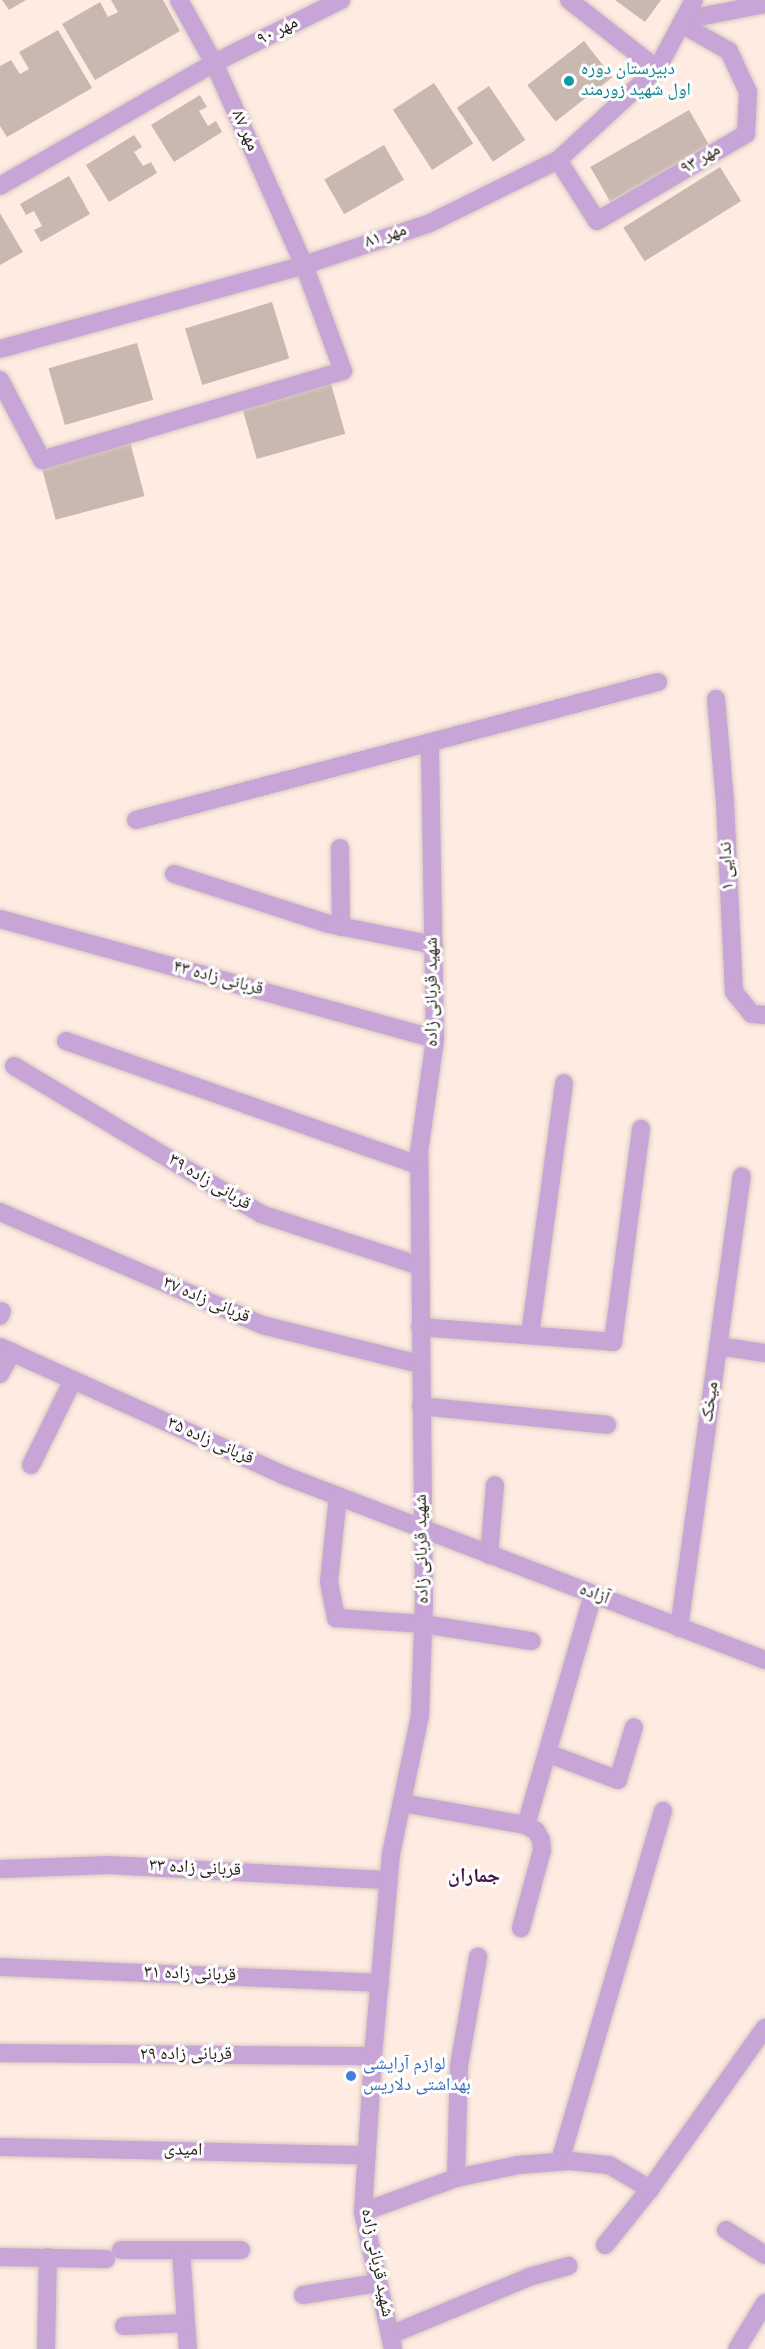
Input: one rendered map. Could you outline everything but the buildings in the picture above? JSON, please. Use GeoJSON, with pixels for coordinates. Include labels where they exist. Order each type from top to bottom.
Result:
{"type":"FeatureCollection","features":[{"type":"Feature","properties":{"kind":"street","name":"مهر ۸۷"},"geometry":{"type":"LineString","coordinates":[[0,380],[42,460],[343,370],[304,265],[214,63],[179,0]]}},
{"type":"Feature","properties":{"kind":"street","name":"مهر ۹۰"},"geometry":{"type":"LineString","coordinates":[[0,186],[214,63],[341,0]]}},
{"type":"Feature","properties":{"kind":"street"},"geometry":{"type":"LineString","coordinates":[[569,0],[657,69]]}},
{"type":"Feature","properties":{"kind":"street","name":"مهر ۸۱"},"geometry":{"type":"LineString","coordinates":[[0,349],[304,265],[430,223],[558,160],[657,69],[694,0]]}},
{"type":"Feature","properties":{"kind":"street"},"geometry":{"type":"LineString","coordinates":[[682,22],[765,4]]}},
{"type":"Feature","properties":{"kind":"street","name":"مهر ۹۳"},"geometry":{"type":"LineString","coordinates":[[558,160],[597,221],[746,134],[748,92],[729,51],[682,22]]}},
{"type":"Feature","properties":{"kind":"street"},"geometry":{"type":"LineString","coordinates":[[136,820],[658,682]]}},
{"type":"Feature","properties":{"kind":"street","name":"ندایی ۱"},"geometry":{"type":"LineString","coordinates":[[716,699],[725,802],[734,992],[752,1014],[765,1015]]}},
{"type":"Feature","properties":{"kind":"street","name":"شهید قربانی زاده"},"geometry":{"type":"LineString","coordinates":[[391,2342],[363,2212],[373,2056],[389,1880],[420,1715],[423,1529],[419,1165],[435,1039],[430,742]]}},
{"type":"Feature","properties":{"kind":"street"},"geometry":{"type":"LineString","coordinates":[[340,848],[341,927]]}},
{"type":"Feature","properties":{"kind":"street"},"geometry":{"type":"LineString","coordinates":[[174,874],[341,927],[434,945]]}},
{"type":"Feature","properties":{"kind":"street","name":"قربانی زاده ۴۳"},"geometry":{"type":"LineString","coordinates":[[0,919],[435,1039]]}},
{"type":"Feature","properties":{"kind":"street"},"geometry":{"type":"LineString","coordinates":[[66,1041],[419,1165]]}},
{"type":"Feature","properties":{"kind":"street","name":"قربانی زاده ۳۹"},"geometry":{"type":"LineString","coordinates":[[14,1066],[261,1214],[420,1266]]}},
{"type":"Feature","properties":{"kind":"street"},"geometry":{"type":"LineString","coordinates":[[530,1335],[564,1083]]}},
{"type":"Feature","properties":{"kind":"street"},"geometry":{"type":"LineString","coordinates":[[420,1327],[613,1342],[641,1130]]}},
{"type":"Feature","properties":{"kind":"street","name":"میخک"},"geometry":{"type":"LineString","coordinates":[[679,1628],[742,1176]]}},
{"type":"Feature","properties":{"kind":"street","name":"قربانی زاده ۳۷"},"geometry":{"type":"LineString","coordinates":[[0,1212],[262,1324],[420,1364]]}},
{"type":"Feature","properties":{"kind":"street"},"geometry":{"type":"LineString","coordinates":[[718,1346],[765,1353]]}},
{"type":"Feature","properties":{"kind":"street"},"geometry":{"type":"LineString","coordinates":[[0,1374],[6,1349]]}},
{"type":"Feature","properties":{"kind":"street","name":"قربانی زاده ۳۵"},"geometry":{"type":"LineString","coordinates":[[6,1349],[283,1475],[423,1529]]}},
{"type":"Feature","properties":{"kind":"street"},"geometry":{"type":"LineString","coordinates":[[31,1465],[73,1380]]}},
{"type":"Feature","properties":{"kind":"street"},"geometry":{"type":"LineString","coordinates":[[421,1406],[607,1425]]}},
{"type":"Feature","properties":{"kind":"street"},"geometry":{"type":"LineString","coordinates":[[489,1555],[495,1485]]}},
{"type":"Feature","properties":{"kind":"street"},"geometry":{"type":"LineString","coordinates":[[338,1496],[329,1582],[336,1618],[423,1624],[532,1641]]}},
{"type":"Feature","properties":{"kind":"street","name":"آزاده"},"geometry":{"type":"LineString","coordinates":[[423,1529],[765,1660]]}},
{"type":"Feature","properties":{"kind":"street"},"geometry":{"type":"LineString","coordinates":[[526,1825],[593,1595]]}},
{"type":"Feature","properties":{"kind":"street"},"geometry":{"type":"LineString","coordinates":[[547,1753],[618,1780],[634,1727]]}},
{"type":"Feature","properties":{"kind":"street"},"geometry":{"type":"LineString","coordinates":[[402,1803],[526,1825],[536,1831],[541,1840],[542,1850],[521,1928]]}},
{"type":"Feature","properties":{"kind":"street"},"geometry":{"type":"LineString","coordinates":[[560,2161],[663,1811]]}},
{"type":"Feature","properties":{"kind":"street","name":"قربانی زاده ۳۳"},"geometry":{"type":"LineString","coordinates":[[0,1869],[109,1865],[389,1880]]}},
{"type":"Feature","properties":{"kind":"street"},"geometry":{"type":"LineString","coordinates":[[456,2178],[459,2066],[478,1957]]}},
{"type":"Feature","properties":{"kind":"street","name":"قربانی زاده ۳۱"},"geometry":{"type":"LineString","coordinates":[[0,1967],[380,1983]]}},
{"type":"Feature","properties":{"kind":"street"},"geometry":{"type":"LineString","coordinates":[[605,2245],[650,2189],[765,2028]]}},
{"type":"Feature","properties":{"kind":"street","name":"قربانی زاده ۲۹"},"geometry":{"type":"LineString","coordinates":[[0,2053],[373,2056]]}},
{"type":"Feature","properties":{"kind":"street","name":"امیدی"},"geometry":{"type":"LineString","coordinates":[[0,2147],[366,2156]]}},
{"type":"Feature","properties":{"kind":"street"},"geometry":{"type":"LineString","coordinates":[[363,2212],[456,2178],[518,2165],[560,2161],[609,2165],[650,2189]]}},
{"type":"Feature","properties":{"kind":"street"},"geometry":{"type":"LineString","coordinates":[[726,2230],[765,2255]]}},
{"type":"Feature","properties":{"kind":"street"},"geometry":{"type":"LineString","coordinates":[[181,2250],[188,2349]]}},
{"type":"Feature","properties":{"kind":"street"},"geometry":{"type":"LineString","coordinates":[[0,2257],[242,2250]]}},
{"type":"Feature","properties":{"kind":"street"},"geometry":{"type":"LineString","coordinates":[[46,2349],[48,2257]]}},
{"type":"Feature","properties":{"kind":"street"},"geometry":{"type":"LineString","coordinates":[[391,2342],[529,2277],[568,2266]]}},
{"type":"Feature","properties":{"kind":"street"},"geometry":{"type":"LineString","coordinates":[[303,2295],[378,2283]]}},
{"type":"Feature","properties":{"kind":"street"},"geometry":{"type":"LineString","coordinates":[[737,2349],[765,2303]]}},
{"type":"Feature","properties":{"kind":"street"},"geometry":{"type":"LineString","coordinates":[[124,2326],[186,2323]]}},
{"type":"Feature","properties":{"kind":"place","name":"دبیرستان دوره اول شهید زورمند"},"geometry":{"type":"Point","coordinates":[569,81]}},
{"type":"Feature","properties":{"kind":"place","name":"لوازم آرایشی بهداشتی دلاریس"},"geometry":{"type":"Point","coordinates":[351,2076]}},
{"type":"Feature","properties":{"kind":"district","name":"جماران"},"geometry":{"type":"Point","coordinates":[474,1877]}}]}
